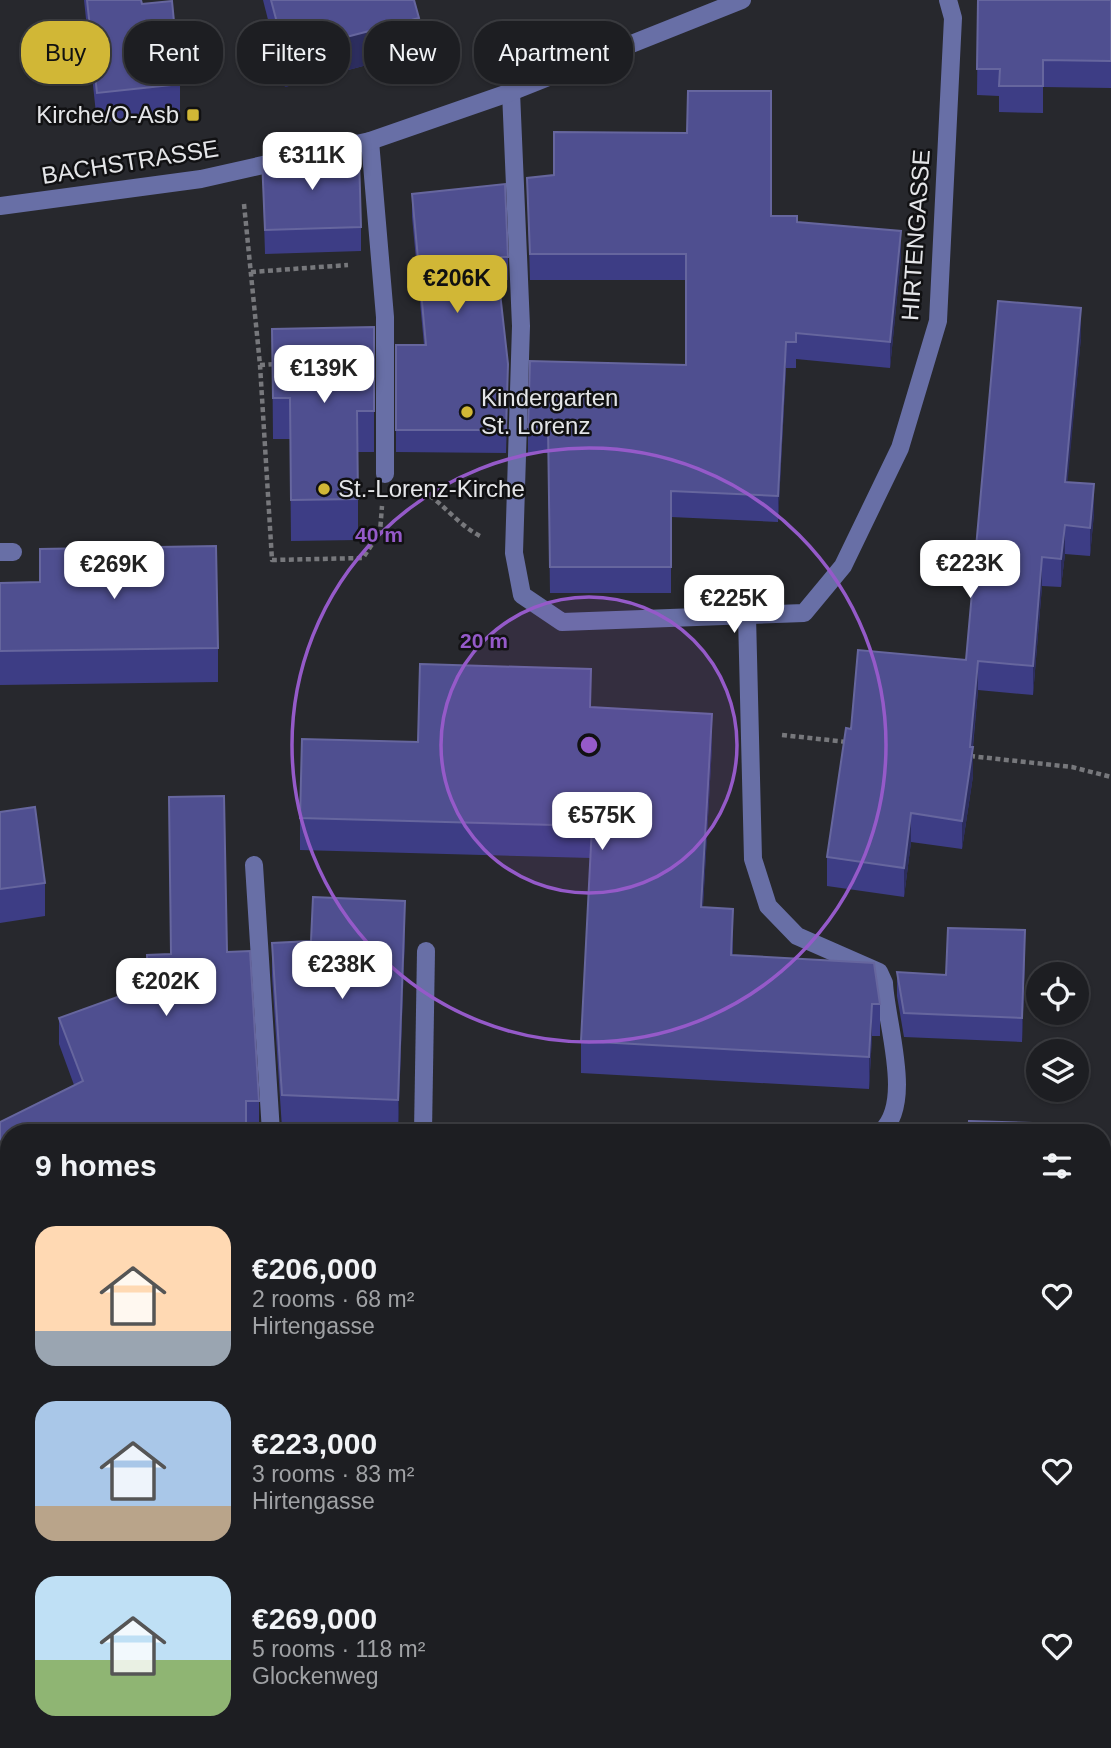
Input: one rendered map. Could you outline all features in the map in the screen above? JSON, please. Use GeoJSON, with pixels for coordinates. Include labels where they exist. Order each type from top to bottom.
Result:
{"type":"FeatureCollection","features":[{"type":"Feature","properties":{"kind":"street","name":"BACHSTRASSE"},"geometry":{"type":"LineString","coordinates":[[0,206],[201,179],[370,141],[511,92],[742,0]]}},
{"type":"Feature","properties":{"kind":"street","name":"HIRTENGASSE"},"geometry":{"type":"LineString","coordinates":[[511,92],[521,326],[514,553],[522,595],[562,622],[804,613],[843,566],[901,448],[938,321],[953,18],[947,0]]}},
{"type":"Feature","properties":{"kind":"street"},"geometry":{"type":"LineString","coordinates":[[370,141],[386,317],[385,474]]}},
{"type":"Feature","properties":{"kind":"street"},"geometry":{"type":"LineString","coordinates":[[747,616],[753,859],[768,906],[797,936],[879,972],[884,983],[899,1089],[896,1112],[890,1124]]}},
{"type":"Feature","properties":{"kind":"street"},"geometry":{"type":"LineString","coordinates":[[254,865],[270,1124]]}},
{"type":"Feature","properties":{"kind":"street"},"geometry":{"type":"LineString","coordinates":[[423,1124],[426,951]]}},
{"type":"Feature","properties":{"kind":"path"},"geometry":{"type":"LineString","coordinates":[[240,169],[260,365],[272,560],[363,558],[380,532],[385,474],[431,494],[467,529],[514,553]]}},
{"type":"Feature","properties":{"kind":"path"},"geometry":{"type":"LineString","coordinates":[[251,272],[381,262]]}},
{"type":"Feature","properties":{"kind":"path"},"geometry":{"type":"LineString","coordinates":[[260,365],[288,363]]}},
{"type":"Feature","properties":{"kind":"path"},"geometry":{"type":"LineString","coordinates":[[750,732],[857,743]]}},
{"type":"Feature","properties":{"kind":"path"},"geometry":{"type":"LineString","coordinates":[[964,755],[1072,767],[1111,777]]}},
{"type":"Feature","properties":{"kind":"building"},"geometry":{"type":"Polygon","coordinates":[[[87,0],[141,0],[142,4],[172,1],[174,21],[124,21],[124,84],[180,84],[97,93],[96,84],[110,84],[110,21],[89,21],[87,0]]]}},
{"type":"Feature","properties":{"kind":"building"},"geometry":{"type":"Polygon","coordinates":[[[271,0],[414,0],[419,18],[408,21],[364,21],[364,32],[350,36],[350,21],[277,21],[271,0]]]}},
{"type":"Feature","properties":{"kind":"building"},"geometry":{"type":"Polygon","coordinates":[[[978,0],[1111,0],[1111,61],[1043,60],[1043,86],[999,86],[1000,69],[977,69],[978,0]]]}},
{"type":"Feature","properties":{"kind":"building"},"geometry":{"type":"Polygon","coordinates":[[[688,91],[771,91],[771,216],[797,216],[797,222],[901,231],[890,342],[796,333],[796,342],[786,342],[778,496],[671,491],[671,567],[550,567],[548,427],[528,427],[530,361],[686,365],[686,254],[530,254],[527,178],[554,175],[554,132],[687,133],[688,91]]]}},
{"type":"Feature","properties":{"kind":"building"},"geometry":{"type":"Polygon","coordinates":[[[359,155],[361,227],[265,230],[262,158],[359,155]]]}},
{"type":"Feature","properties":{"kind":"building"},"geometry":{"type":"Polygon","coordinates":[[[505,184],[508,257],[496,257],[508,364],[506,430],[396,430],[396,345],[426,345],[412,194],[505,184]]]}},
{"type":"Feature","properties":{"kind":"building"},"geometry":{"type":"Polygon","coordinates":[[[998,301],[1081,308],[1065,482],[1094,484],[1090,528],[1065,525],[1061,559],[1042,557],[1033,666],[978,661],[970,747],[973,747],[962,821],[911,813],[904,868],[827,857],[846,728],[851,729],[858,650],[966,660],[998,301]]]}},
{"type":"Feature","properties":{"kind":"building","name":"St.-Lorenz-Kirche"},"geometry":{"type":"Polygon","coordinates":[[[374,327],[374,411],[357,411],[358,499],[291,500],[290,398],[273,398],[272,329],[374,327]]]}},
{"type":"Feature","properties":{"kind":"building"},"geometry":{"type":"Polygon","coordinates":[[[216,546],[218,648],[0,651],[0,583],[40,582],[40,549],[216,546]]]}},
{"type":"Feature","properties":{"kind":"building"},"geometry":{"type":"Polygon","coordinates":[[[420,664],[591,669],[590,707],[712,714],[701,907],[733,909],[731,955],[874,963],[880,1004],[872,1004],[869,1057],[581,1041],[592,826],[300,818],[302,739],[418,742],[420,664]]]}},
{"type":"Feature","properties":{"kind":"building"},"geometry":{"type":"Polygon","coordinates":[[[224,796],[227,952],[250,951],[259,1101],[246,1101],[246,1124],[0,1124],[83,1081],[59,1018],[148,986],[147,955],[171,954],[169,797],[224,796]]]}},
{"type":"Feature","properties":{"kind":"building"},"geometry":{"type":"Polygon","coordinates":[[[35,807],[45,883],[0,889],[0,812],[35,807]]]}},
{"type":"Feature","properties":{"kind":"building"},"geometry":{"type":"Polygon","coordinates":[[[313,897],[405,901],[398,1100],[282,1095],[272,943],[311,941],[313,897]]]}},
{"type":"Feature","properties":{"kind":"building"},"geometry":{"type":"Polygon","coordinates":[[[948,928],[1025,930],[1022,1018],[904,1013],[897,972],[946,975],[948,928]]]}},
{"type":"Feature","properties":{"kind":"building"},"geometry":{"type":"Polygon","coordinates":[[[969,1121],[1065,1124],[969,1124],[969,1121]]]}},
{"type":"Feature","properties":{"kind":"place","name":"Kirche/O-Asb"},"geometry":{"type":"Point","coordinates":[193,115]}},
{"type":"Feature","properties":{"kind":"place","name":"Kindergarten St. Lorenz"},"geometry":{"type":"Point","coordinates":[467,412]}},
{"type":"Feature","properties":{"kind":"place","name":"St.-Lorenz-Kirche"},"geometry":{"type":"Point","coordinates":[324,489]}}]}
